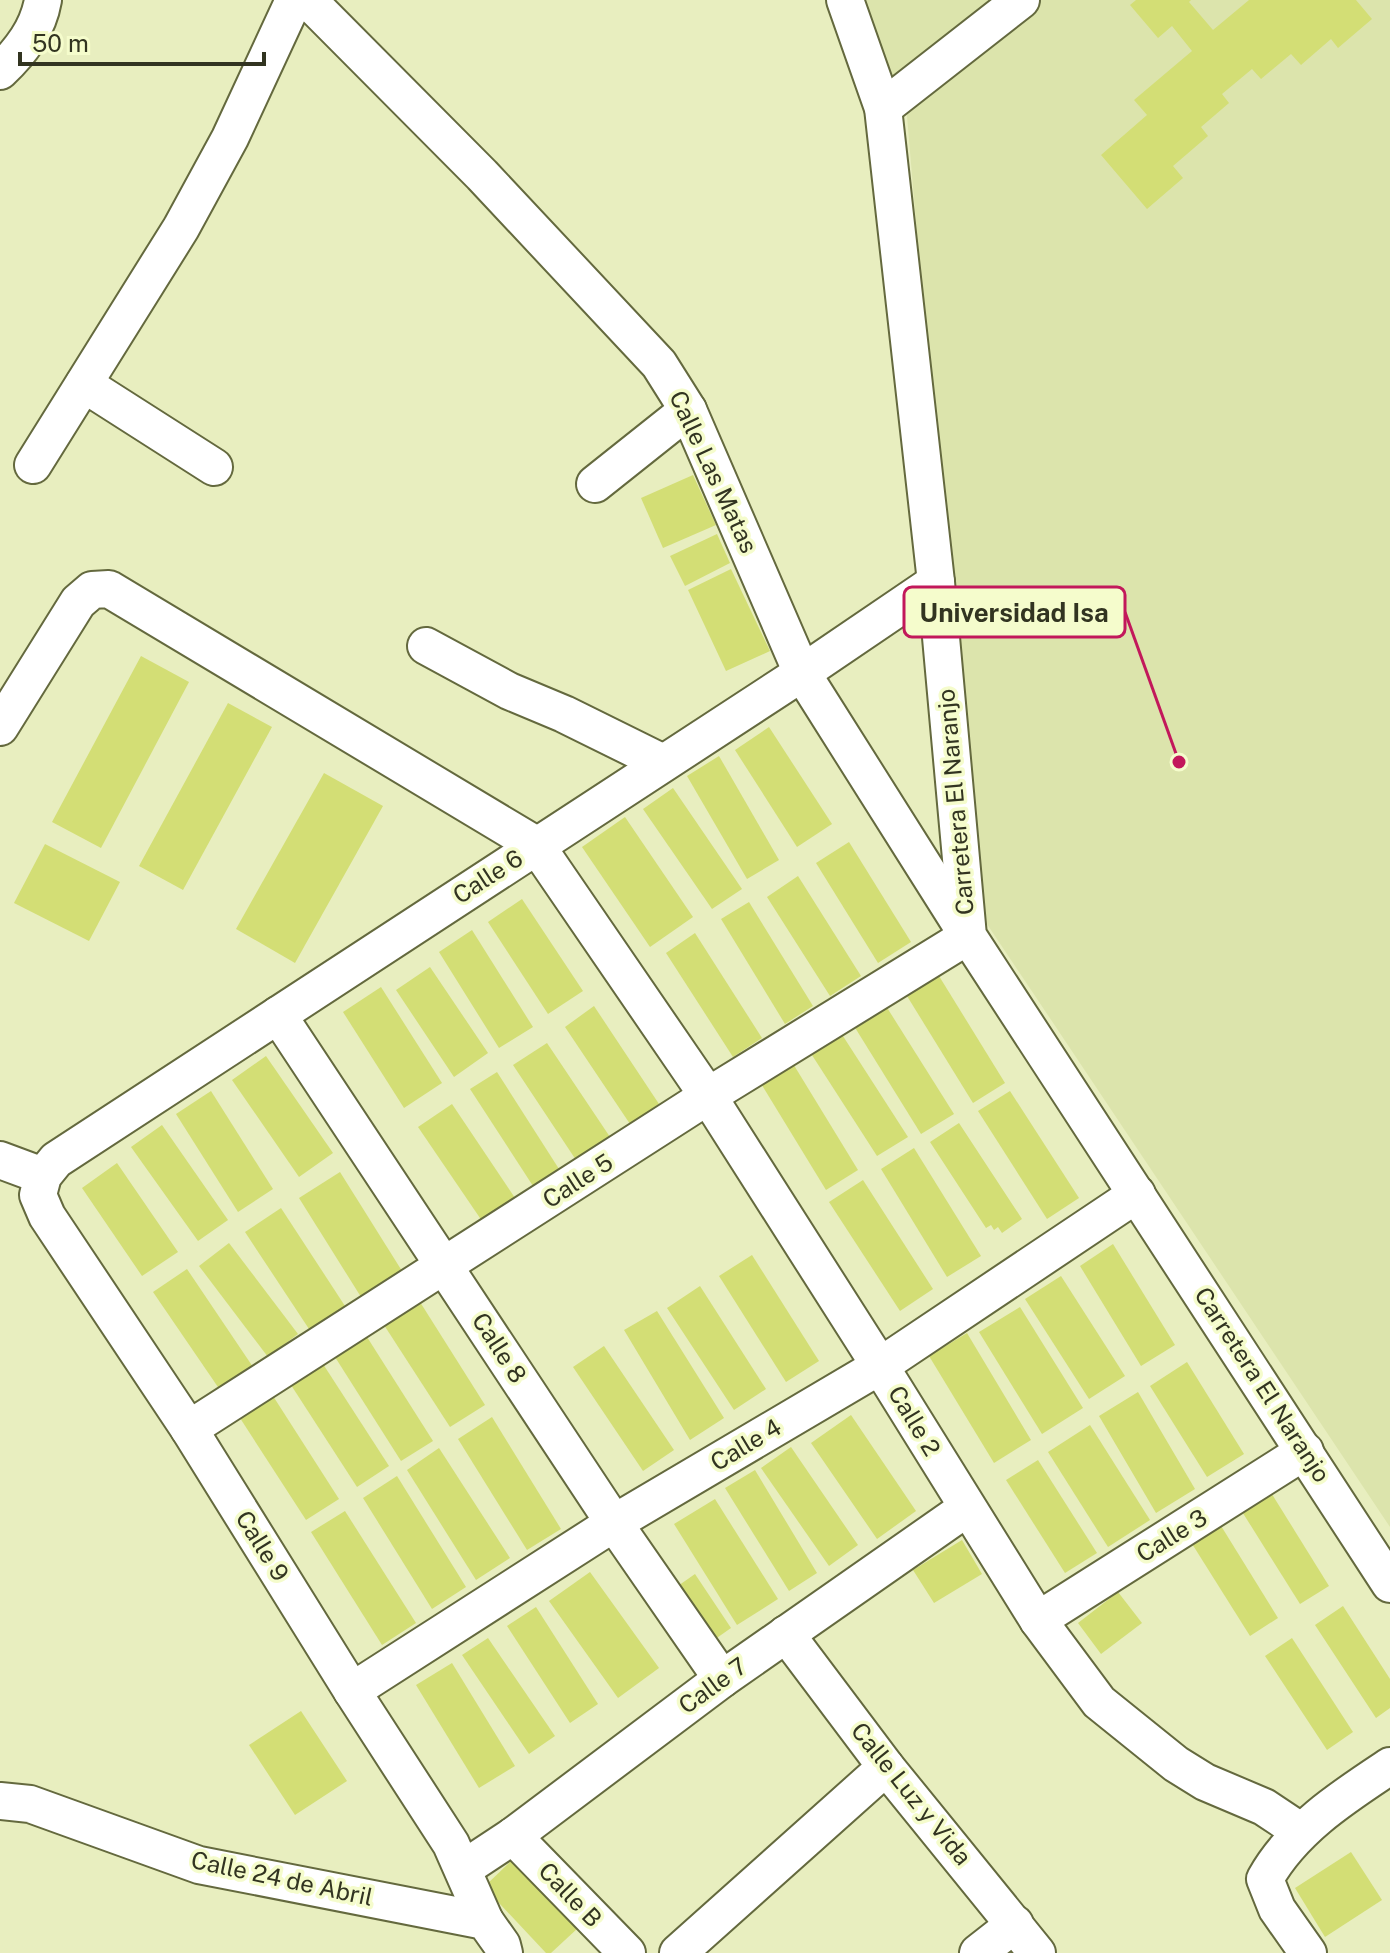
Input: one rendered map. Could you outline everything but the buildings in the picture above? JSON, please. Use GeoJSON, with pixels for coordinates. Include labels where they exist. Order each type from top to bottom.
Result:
{"type":"FeatureCollection","features":[{"type":"Feature","properties":{"kind":"street"},"geometry":{"type":"LineString","coordinates":[[0,71],[22,50],[43,0]]}},
{"type":"Feature","properties":{"kind":"street"},"geometry":{"type":"LineString","coordinates":[[33,465],[181,228],[230,138],[294,0]]}},
{"type":"Feature","properties":{"kind":"street","name":"Calle Las Matas"},"geometry":{"type":"LineString","coordinates":[[308,0],[482,175],[659,364],[688,410],[802,673],[968,936]]}},
{"type":"Feature","properties":{"kind":"street","name":"Carretera El Naranjo"},"geometry":{"type":"LineString","coordinates":[[845,0],[883,108],[936,582],[968,936],[1390,1584]]}},
{"type":"Feature","properties":{"kind":"street"},"geometry":{"type":"LineString","coordinates":[[883,108],[1021,0]]}},
{"type":"Feature","properties":{"kind":"street"},"geometry":{"type":"LineString","coordinates":[[84,384],[214,467]]}},
{"type":"Feature","properties":{"kind":"street"},"geometry":{"type":"LineString","coordinates":[[595,484],[688,410]]}},
{"type":"Feature","properties":{"kind":"street","name":"Calle 6"},"geometry":{"type":"LineString","coordinates":[[43,1176],[56,1160],[802,673],[936,582]]}},
{"type":"Feature","properties":{"kind":"street"},"geometry":{"type":"LineString","coordinates":[[0,727],[78,602],[92,590],[109,589],[536,845]]}},
{"type":"Feature","properties":{"kind":"street"},"geometry":{"type":"LineString","coordinates":[[426,646],[509,691],[586,724],[663,763]]}},
{"type":"Feature","properties":{"kind":"street","name":"Calle 2"},"geometry":{"type":"LineString","coordinates":[[536,845],[708,1096],[1038,1620],[1099,1702],[1186,1770],[1205,1782],[1264,1807],[1300,1831]]}},
{"type":"Feature","properties":{"kind":"street","name":"Calle 5"},"geometry":{"type":"LineString","coordinates":[[189,1429],[708,1096],[968,936]]}},
{"type":"Feature","properties":{"kind":"street","name":"Calle 8"},"geometry":{"type":"LineString","coordinates":[[278,1015],[614,1523],[722,1679]]}},
{"type":"Feature","properties":{"kind":"street"},"geometry":{"type":"LineString","coordinates":[[0,1160],[43,1176]]}},
{"type":"Feature","properties":{"kind":"street","name":"Calle 9"},"geometry":{"type":"LineString","coordinates":[[43,1176],[38,1195],[47,1216],[189,1429],[451,1844],[485,1921]]}},
{"type":"Feature","properties":{"kind":"street","name":"Calle 4"},"geometry":{"type":"LineString","coordinates":[[352,1691],[614,1523],[880,1366],[1137,1194]]}},
{"type":"Feature","properties":{"kind":"street","name":"Calle 3"},"geometry":{"type":"LineString","coordinates":[[1038,1620],[1305,1451]]}},
{"type":"Feature","properties":{"kind":"street","name":"Calle 7"},"geometry":{"type":"LineString","coordinates":[[463,1869],[513,1836],[722,1679],[967,1508]]}},
{"type":"Feature","properties":{"kind":"street","name":"Calle Luz y Vida"},"geometry":{"type":"LineString","coordinates":[[786,1634],[886,1767],[1037,1953]]}},
{"type":"Feature","properties":{"kind":"street"},"geometry":{"type":"LineString","coordinates":[[1308,1953],[1277,1909],[1265,1879],[1300,1831],[1390,1766]]}},
{"type":"Feature","properties":{"kind":"street"},"geometry":{"type":"LineString","coordinates":[[678,1953],[886,1767]]}},
{"type":"Feature","properties":{"kind":"street","name":"Calle 24 de Abril"},"geometry":{"type":"LineString","coordinates":[[0,1801],[30,1804],[199,1865],[485,1921]]}},
{"type":"Feature","properties":{"kind":"street","name":"Calle B"},"geometry":{"type":"LineString","coordinates":[[513,1836],[627,1953]]}},
{"type":"Feature","properties":{"kind":"street"},"geometry":{"type":"LineString","coordinates":[[485,1921],[504,1953]]}},
{"type":"Feature","properties":{"kind":"street"},"geometry":{"type":"LineString","coordinates":[[978,1953],[1015,1924]]}},
{"type":"Feature","properties":{"kind":"shaded area"},"geometry":{"type":"Polygon","coordinates":[[[862,0],[1390,0],[1390,1527],[987,924],[948,601],[907,116],[862,0]]]}},
{"type":"Feature","properties":{"kind":"place","name":"Universidad Isa"},"geometry":{"type":"Point","coordinates":[1179,762]}}]}
